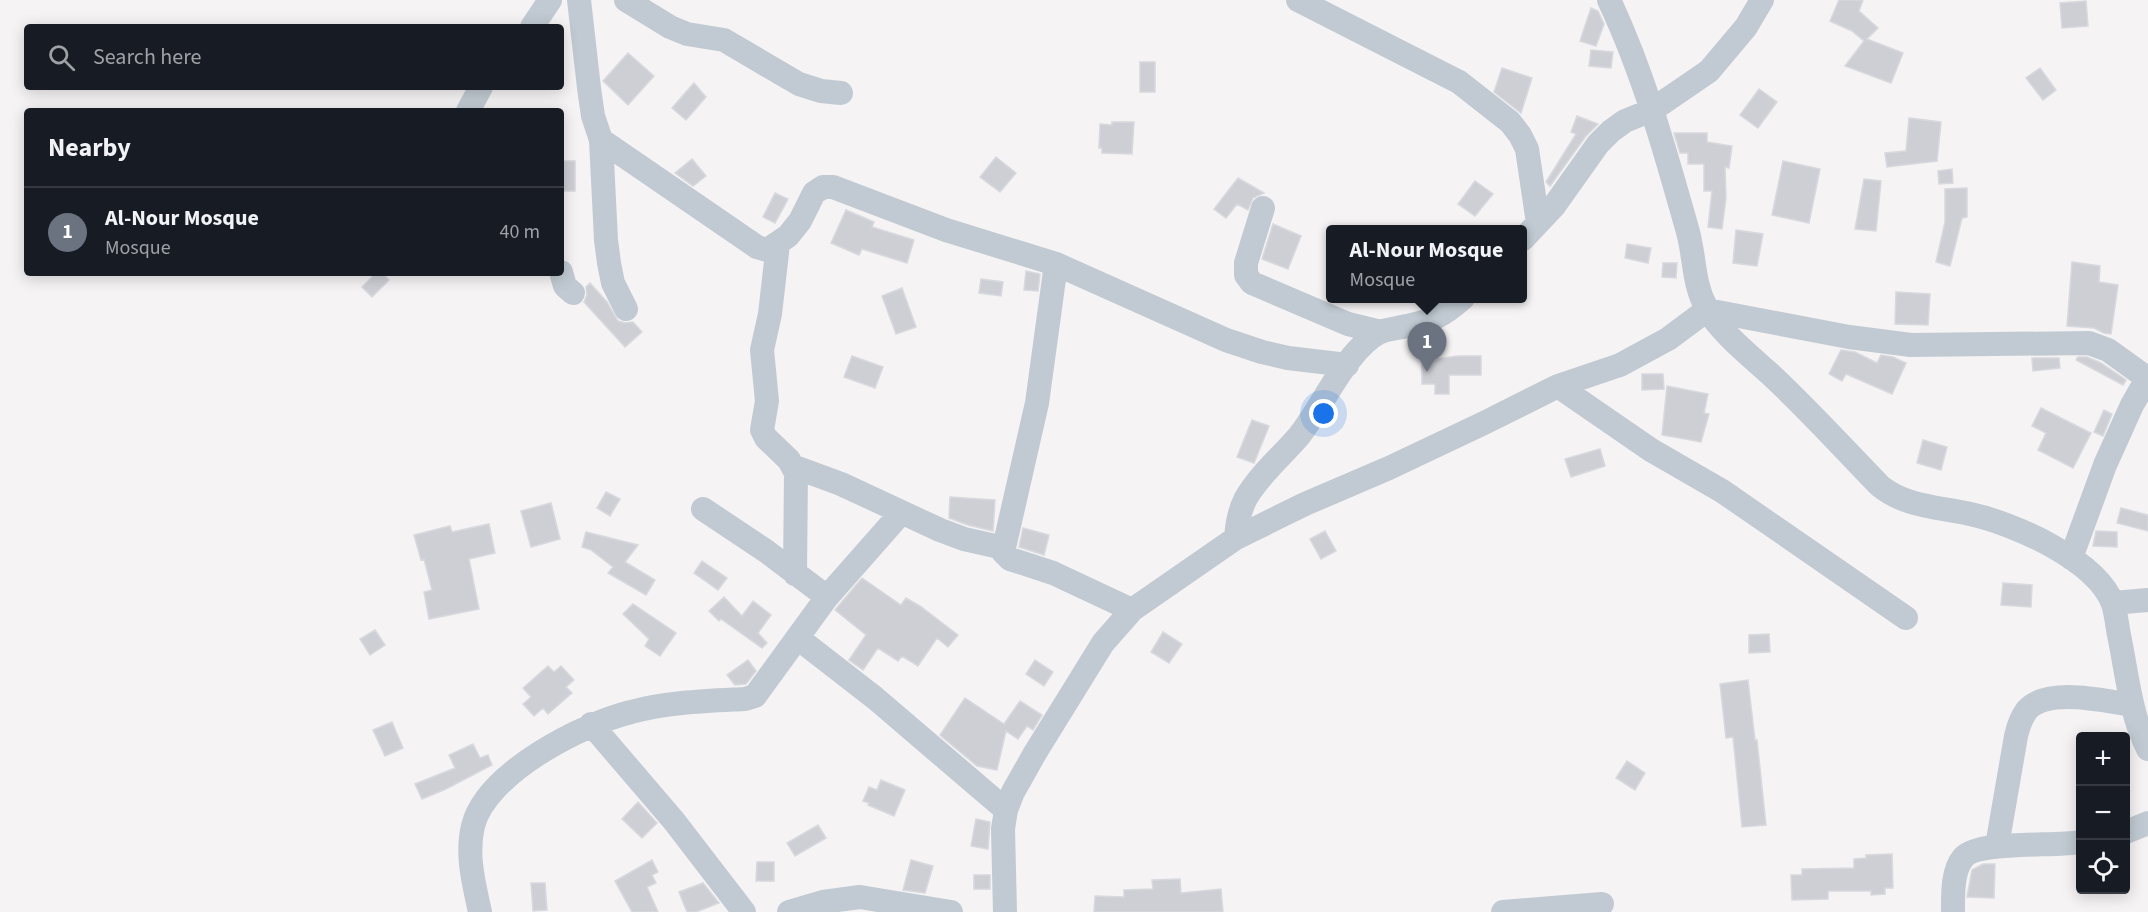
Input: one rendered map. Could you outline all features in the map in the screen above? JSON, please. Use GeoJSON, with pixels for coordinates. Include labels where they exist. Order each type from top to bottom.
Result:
{"type":"FeatureCollection","features":[{"type":"Feature","properties":{"kind":"street"},"geometry":{"type":"LineString","coordinates":[[534,24],[550,0]]}},
{"type":"Feature","properties":{"kind":"street"},"geometry":{"type":"LineString","coordinates":[[579,0],[593,116],[601,140],[609,263],[613,283],[626,309]]}},
{"type":"Feature","properties":{"kind":"street"},"geometry":{"type":"LineString","coordinates":[[626,0],[670,27],[687,34],[724,40],[799,84],[821,91],[841,93]]}},
{"type":"Feature","properties":{"kind":"street"},"geometry":{"type":"LineString","coordinates":[[1298,0],[1459,82],[1510,123],[1520,135],[1527,149],[1534,185],[1530,231]]}},
{"type":"Feature","properties":{"kind":"street"},"geometry":{"type":"LineString","coordinates":[[1610,0],[1630,44],[1652,110],[1689,236],[1698,290],[1707,310],[1734,341],[1891,495],[1908,502],[1997,520],[2071,558],[2095,576],[2113,603],[2132,705],[2148,750]]}},
{"type":"Feature","properties":{"kind":"street"},"geometry":{"type":"LineString","coordinates":[[1530,231],[1554,206],[1598,144],[1611,131],[1624,121],[1652,110],[1709,71],[1746,27],[1762,0]]}},
{"type":"Feature","properties":{"kind":"street"},"geometry":{"type":"LineString","coordinates":[[470,108],[480,90]]}},
{"type":"Feature","properties":{"kind":"street"},"geometry":{"type":"LineString","coordinates":[[601,140],[757,247],[767,250],[778,244],[800,221],[814,193],[823,187],[833,187],[946,230],[1056,264],[1226,340],[1287,358],[1347,365]]}},
{"type":"Feature","properties":{"kind":"street"},"geometry":{"type":"LineString","coordinates":[[1263,208],[1246,263],[1246,276],[1252,284],[1326,316],[1381,332]]}},
{"type":"Feature","properties":{"kind":"street"},"geometry":{"type":"LineString","coordinates":[[778,244],[770,314],[762,350],[767,401],[762,430],[766,438],[795,466],[964,539],[1004,548]]}},
{"type":"Feature","properties":{"kind":"street"},"geometry":{"type":"LineString","coordinates":[[1056,264],[1037,403],[1004,555],[1053,573],[1132,609]]}},
{"type":"Feature","properties":{"kind":"street"},"geometry":{"type":"LineString","coordinates":[[562,276],[565,286],[573,293]]}},
{"type":"Feature","properties":{"kind":"street"},"geometry":{"type":"LineString","coordinates":[[1236,537],[1237,520],[1246,499],[1257,483],[1301,434],[1363,345],[1381,332],[1433,320],[1457,303]]}},
{"type":"Feature","properties":{"kind":"street"},"geometry":{"type":"LineString","coordinates":[[1005,912],[1003,829],[1006,810],[1035,753],[1103,643],[1132,609],[1236,537],[1389,468],[1558,386],[1620,365],[1668,339],[1707,310],[1849,337],[1911,345],[2089,343],[2108,350],[2147,377],[2105,465],[2071,558]]}},
{"type":"Feature","properties":{"kind":"street"},"geometry":{"type":"LineString","coordinates":[[1558,386],[1651,450],[1731,497],[1906,618]]}},
{"type":"Feature","properties":{"kind":"street"},"geometry":{"type":"LineString","coordinates":[[795,466],[795,574]]}},
{"type":"Feature","properties":{"kind":"street"},"geometry":{"type":"LineString","coordinates":[[703,509],[766,551],[827,597]]}},
{"type":"Feature","properties":{"kind":"street"},"geometry":{"type":"LineString","coordinates":[[480,912],[471,870],[469,846],[473,824],[486,800],[505,777],[591,724],[630,712],[671,704],[750,698],[764,687],[827,597],[901,513]]}},
{"type":"Feature","properties":{"kind":"street"},"geometry":{"type":"LineString","coordinates":[[2113,603],[2148,600]]}},
{"type":"Feature","properties":{"kind":"street"},"geometry":{"type":"LineString","coordinates":[[799,639],[875,698],[1006,810]]}},
{"type":"Feature","properties":{"kind":"street"},"geometry":{"type":"LineString","coordinates":[[1997,846],[2016,736],[2020,720],[2027,710],[2037,702],[2063,697],[2132,705]]}},
{"type":"Feature","properties":{"kind":"street"},"geometry":{"type":"LineString","coordinates":[[591,724],[674,821],[744,912]]}},
{"type":"Feature","properties":{"kind":"street"},"geometry":{"type":"LineString","coordinates":[[2130,830],[2148,823]]}},
{"type":"Feature","properties":{"kind":"street"},"geometry":{"type":"LineString","coordinates":[[1953,912],[1955,877],[1961,859],[1969,851],[1997,846],[2076,843]]}},
{"type":"Feature","properties":{"kind":"street"},"geometry":{"type":"LineString","coordinates":[[789,912],[814,904],[860,897],[951,912]]}},
{"type":"Feature","properties":{"kind":"street"},"geometry":{"type":"LineString","coordinates":[[1503,912],[1602,904]]}},
{"type":"Feature","properties":{"kind":"building"},"geometry":{"type":"Polygon","coordinates":[[[1839,0],[1863,0],[1859,11],[1878,28],[1867,39],[1903,53],[1891,83],[1845,66],[1864,41],[1852,31],[1830,21],[1839,0]]]}},
{"type":"Feature","properties":{"kind":"building"},"geometry":{"type":"Polygon","coordinates":[[[2086,1],[2088,26],[2062,28],[2060,3],[2086,1]]]}},
{"type":"Feature","properties":{"kind":"building"},"geometry":{"type":"Polygon","coordinates":[[[1591,8],[1598,11],[1604,24],[1596,46],[1580,41],[1591,8]]]}},
{"type":"Feature","properties":{"kind":"building"},"geometry":{"type":"Polygon","coordinates":[[[1591,50],[1613,52],[1611,68],[1589,66],[1591,50]]]}},
{"type":"Feature","properties":{"kind":"building"},"geometry":{"type":"Polygon","coordinates":[[[628,53],[654,76],[628,105],[603,81],[628,53]]]}},
{"type":"Feature","properties":{"kind":"building"},"geometry":{"type":"Polygon","coordinates":[[[1140,62],[1155,62],[1155,92],[1140,92],[1140,62]]]}},
{"type":"Feature","properties":{"kind":"building"},"geometry":{"type":"Polygon","coordinates":[[[1502,68],[1532,78],[1521,113],[1494,92],[1502,68]]]}},
{"type":"Feature","properties":{"kind":"building"},"geometry":{"type":"Polygon","coordinates":[[[2040,68],[2056,90],[2043,100],[2026,78],[2040,68]]]}},
{"type":"Feature","properties":{"kind":"building"},"geometry":{"type":"Polygon","coordinates":[[[694,83],[706,97],[686,120],[672,108],[694,83]]]}},
{"type":"Feature","properties":{"kind":"building"},"geometry":{"type":"Polygon","coordinates":[[[1759,89],[1777,102],[1758,128],[1740,115],[1759,89]]]}},
{"type":"Feature","properties":{"kind":"building"},"geometry":{"type":"Polygon","coordinates":[[[1577,116],[1598,124],[1586,136],[1550,186],[1546,182],[1576,134],[1571,132],[1577,116]]]}},
{"type":"Feature","properties":{"kind":"building"},"geometry":{"type":"Polygon","coordinates":[[[1909,118],[1941,122],[1937,161],[1887,167],[1885,153],[1906,151],[1909,118]]]}},
{"type":"Feature","properties":{"kind":"building"},"geometry":{"type":"Polygon","coordinates":[[[1112,122],[1134,122],[1132,154],[1102,153],[1102,148],[1099,148],[1100,124],[1112,125],[1112,122]]]}},
{"type":"Feature","properties":{"kind":"building"},"geometry":{"type":"Polygon","coordinates":[[[1674,133],[1707,133],[1707,142],[1732,146],[1729,168],[1725,167],[1726,198],[1722,229],[1708,227],[1712,191],[1704,191],[1704,164],[1688,164],[1688,153],[1680,153],[1674,133]]]}},
{"type":"Feature","properties":{"kind":"building"},"geometry":{"type":"Polygon","coordinates":[[[996,157],[1016,173],[1000,192],[980,177],[996,157]]]}},
{"type":"Feature","properties":{"kind":"building"},"geometry":{"type":"Polygon","coordinates":[[[692,159],[706,176],[693,186],[675,173],[692,159]]]}},
{"type":"Feature","properties":{"kind":"building"},"geometry":{"type":"Polygon","coordinates":[[[564,161],[575,161],[575,191],[564,191],[564,161]]]}},
{"type":"Feature","properties":{"kind":"building"},"geometry":{"type":"Polygon","coordinates":[[[1783,161],[1820,169],[1809,223],[1772,215],[1783,161]]]}},
{"type":"Feature","properties":{"kind":"building"},"geometry":{"type":"Polygon","coordinates":[[[1952,169],[1953,183],[1939,184],[1938,171],[1952,169]]]}},
{"type":"Feature","properties":{"kind":"building"},"geometry":{"type":"Polygon","coordinates":[[[1238,178],[1264,193],[1253,198],[1248,210],[1237,204],[1226,218],[1214,209],[1238,178]]]}},
{"type":"Feature","properties":{"kind":"building"},"geometry":{"type":"Polygon","coordinates":[[[1864,179],[1881,181],[1876,231],[1855,229],[1864,179]]]}},
{"type":"Feature","properties":{"kind":"building"},"geometry":{"type":"Polygon","coordinates":[[[1475,181],[1493,194],[1475,216],[1458,204],[1475,181]]]}},
{"type":"Feature","properties":{"kind":"building"},"geometry":{"type":"Polygon","coordinates":[[[1967,188],[1967,217],[1962,218],[1950,266],[1936,262],[1945,222],[1945,189],[1967,188]]]}},
{"type":"Feature","properties":{"kind":"building"},"geometry":{"type":"Polygon","coordinates":[[[775,193],[788,199],[775,223],[763,217],[775,193]]]}},
{"type":"Feature","properties":{"kind":"building"},"geometry":{"type":"Polygon","coordinates":[[[846,210],[874,222],[872,227],[914,240],[907,263],[862,249],[859,255],[831,243],[846,210]]]}},
{"type":"Feature","properties":{"kind":"building"},"geometry":{"type":"Polygon","coordinates":[[[1273,224],[1301,236],[1288,269],[1262,259],[1273,224]]]}},
{"type":"Feature","properties":{"kind":"building"},"geometry":{"type":"Polygon","coordinates":[[[1736,230],[1763,234],[1757,266],[1733,263],[1736,230]]]}},
{"type":"Feature","properties":{"kind":"building"},"geometry":{"type":"Polygon","coordinates":[[[1627,244],[1651,248],[1648,263],[1625,258],[1627,244]]]}},
{"type":"Feature","properties":{"kind":"building"},"geometry":{"type":"Polygon","coordinates":[[[2072,262],[2100,266],[2099,282],[2118,285],[2111,334],[2094,328],[2067,326],[2072,262]]]}},
{"type":"Feature","properties":{"kind":"building"},"geometry":{"type":"Polygon","coordinates":[[[1663,263],[1677,263],[1676,278],[1662,277],[1663,263]]]}},
{"type":"Feature","properties":{"kind":"building"},"geometry":{"type":"Polygon","coordinates":[[[1026,271],[1040,274],[1038,291],[1024,290],[1026,271]]]}},
{"type":"Feature","properties":{"kind":"building"},"geometry":{"type":"Polygon","coordinates":[[[373,276],[385,276],[389,280],[372,297],[362,287],[373,276]]]}},
{"type":"Feature","properties":{"kind":"building"},"geometry":{"type":"Polygon","coordinates":[[[981,279],[1003,282],[1001,296],[979,293],[981,279]]]}},
{"type":"Feature","properties":{"kind":"building"},"geometry":{"type":"Polygon","coordinates":[[[590,283],[607,302],[618,321],[633,322],[642,332],[625,347],[584,302],[587,295],[586,287],[590,283]]]}},
{"type":"Feature","properties":{"kind":"building"},"geometry":{"type":"Polygon","coordinates":[[[902,288],[916,327],[896,334],[882,296],[902,288]]]}},
{"type":"Feature","properties":{"kind":"building"},"geometry":{"type":"Polygon","coordinates":[[[1896,292],[1930,294],[1928,325],[1895,324],[1896,292]]]}},
{"type":"Feature","properties":{"kind":"building"},"geometry":{"type":"Polygon","coordinates":[[[1841,350],[1855,352],[1877,363],[1881,355],[1906,363],[1892,394],[1846,374],[1842,381],[1829,374],[1841,350]]]}},
{"type":"Feature","properties":{"kind":"building"},"geometry":{"type":"Polygon","coordinates":[[[852,356],[883,367],[875,388],[844,377],[852,356]]]}},
{"type":"Feature","properties":{"kind":"building"},"geometry":{"type":"Polygon","coordinates":[[[1458,356],[1481,356],[1481,375],[1449,375],[1449,394],[1435,394],[1435,384],[1422,384],[1422,361],[1458,356]]]}},
{"type":"Feature","properties":{"kind":"building"},"geometry":{"type":"Polygon","coordinates":[[[2078,357],[2087,357],[2101,363],[2126,380],[2123,385],[2076,360],[2078,357]]]}},
{"type":"Feature","properties":{"kind":"building"},"geometry":{"type":"Polygon","coordinates":[[[2032,358],[2059,358],[2060,368],[2033,371],[2032,358]]]}},
{"type":"Feature","properties":{"kind":"building"},"geometry":{"type":"Polygon","coordinates":[[[1642,374],[1663,374],[1664,389],[1642,390],[1642,374]]]}},
{"type":"Feature","properties":{"kind":"building"},"geometry":{"type":"Polygon","coordinates":[[[1667,386],[1708,394],[1704,413],[1709,414],[1701,442],[1662,435],[1667,386]]]}},
{"type":"Feature","properties":{"kind":"building"},"geometry":{"type":"Polygon","coordinates":[[[2041,408],[2091,433],[2073,468],[2038,450],[2046,433],[2032,426],[2041,408]]]}},
{"type":"Feature","properties":{"kind":"building"},"geometry":{"type":"Polygon","coordinates":[[[2104,410],[2112,414],[2103,436],[2094,432],[2104,410]]]}},
{"type":"Feature","properties":{"kind":"building"},"geometry":{"type":"Polygon","coordinates":[[[1252,420],[1269,426],[1254,463],[1237,457],[1252,420]]]}},
{"type":"Feature","properties":{"kind":"building"},"geometry":{"type":"Polygon","coordinates":[[[1923,440],[1947,447],[1941,470],[1917,463],[1923,440]]]}},
{"type":"Feature","properties":{"kind":"building"},"geometry":{"type":"Polygon","coordinates":[[[1600,449],[1605,466],[1571,477],[1565,459],[1600,449]]]}},
{"type":"Feature","properties":{"kind":"building"},"geometry":{"type":"Polygon","coordinates":[[[606,492],[620,499],[610,516],[597,508],[606,492]]]}},
{"type":"Feature","properties":{"kind":"building"},"geometry":{"type":"Polygon","coordinates":[[[950,497],[995,500],[993,531],[949,518],[950,497]]]}},
{"type":"Feature","properties":{"kind":"building"},"geometry":{"type":"Polygon","coordinates":[[[551,503],[560,539],[531,547],[521,511],[551,503]]]}},
{"type":"Feature","properties":{"kind":"building"},"geometry":{"type":"Polygon","coordinates":[[[2121,508],[2148,515],[2148,531],[2117,523],[2121,508]]]}},
{"type":"Feature","properties":{"kind":"building"},"geometry":{"type":"Polygon","coordinates":[[[489,524],[495,553],[469,559],[479,609],[429,619],[424,592],[432,590],[424,559],[421,560],[414,535],[450,526],[452,532],[489,524]]]}},
{"type":"Feature","properties":{"kind":"building"},"geometry":{"type":"Polygon","coordinates":[[[1023,528],[1049,535],[1044,555],[1019,547],[1023,528]]]}},
{"type":"Feature","properties":{"kind":"building"},"geometry":{"type":"Polygon","coordinates":[[[1325,531],[1336,551],[1321,559],[1310,539],[1325,531]]]}},
{"type":"Feature","properties":{"kind":"building"},"geometry":{"type":"Polygon","coordinates":[[[2096,531],[2117,532],[2117,547],[2093,546],[2096,531]]]}},
{"type":"Feature","properties":{"kind":"building"},"geometry":{"type":"Polygon","coordinates":[[[586,532],[638,545],[625,562],[655,580],[646,595],[608,573],[613,567],[591,550],[582,547],[586,532]]]}},
{"type":"Feature","properties":{"kind":"building"},"geometry":{"type":"Polygon","coordinates":[[[702,561],[727,578],[718,590],[694,573],[702,561]]]}},
{"type":"Feature","properties":{"kind":"building"},"geometry":{"type":"Polygon","coordinates":[[[862,578],[901,605],[906,598],[920,606],[958,635],[948,647],[937,638],[918,666],[902,656],[898,661],[878,648],[863,670],[849,660],[866,635],[835,610],[862,578]]]}},
{"type":"Feature","properties":{"kind":"building"},"geometry":{"type":"Polygon","coordinates":[[[2003,583],[2032,585],[2031,607],[2001,605],[2003,583]]]}},
{"type":"Feature","properties":{"kind":"building"},"geometry":{"type":"Polygon","coordinates":[[[724,597],[742,616],[753,601],[771,615],[758,633],[767,643],[762,648],[721,619],[719,621],[709,611],[724,597]]]}},
{"type":"Feature","properties":{"kind":"building"},"geometry":{"type":"Polygon","coordinates":[[[633,604],[676,633],[660,656],[645,646],[649,639],[623,614],[633,604]]]}},
{"type":"Feature","properties":{"kind":"building"},"geometry":{"type":"Polygon","coordinates":[[[375,630],[385,645],[370,655],[360,639],[375,630]]]}},
{"type":"Feature","properties":{"kind":"building"},"geometry":{"type":"Polygon","coordinates":[[[1163,632],[1182,644],[1169,663],[1151,652],[1163,632]]]}},
{"type":"Feature","properties":{"kind":"building"},"geometry":{"type":"Polygon","coordinates":[[[1769,634],[1770,652],[1749,653],[1749,635],[1769,634]]]}},
{"type":"Feature","properties":{"kind":"building"},"geometry":{"type":"Polygon","coordinates":[[[748,660],[756,671],[746,684],[735,685],[727,675],[748,660]]]}},
{"type":"Feature","properties":{"kind":"building"},"geometry":{"type":"Polygon","coordinates":[[[1035,660],[1053,672],[1044,686],[1026,674],[1035,660]]]}},
{"type":"Feature","properties":{"kind":"building"},"geometry":{"type":"Polygon","coordinates":[[[548,666],[554,672],[561,666],[574,680],[566,687],[572,693],[548,714],[543,708],[534,716],[523,704],[531,697],[523,688],[548,666]]]}},
{"type":"Feature","properties":{"kind":"building"},"geometry":{"type":"Polygon","coordinates":[[[1748,680],[1766,825],[1742,827],[1733,737],[1726,738],[1720,684],[1748,680]]]}},
{"type":"Feature","properties":{"kind":"building"},"geometry":{"type":"Polygon","coordinates":[[[965,698],[1004,724],[1020,701],[1042,715],[1033,730],[1027,726],[1018,739],[1006,731],[997,770],[977,766],[940,735],[965,698]]]}},
{"type":"Feature","properties":{"kind":"building"},"geometry":{"type":"Polygon","coordinates":[[[392,722],[403,748],[385,756],[373,730],[392,722]]]}},
{"type":"Feature","properties":{"kind":"building"},"geometry":{"type":"Polygon","coordinates":[[[473,744],[480,758],[488,755],[492,765],[422,799],[415,784],[455,768],[449,755],[473,744]]]}},
{"type":"Feature","properties":{"kind":"building"},"geometry":{"type":"Polygon","coordinates":[[[1627,761],[1645,773],[1635,790],[1616,778],[1627,761]]]}},
{"type":"Feature","properties":{"kind":"building"},"geometry":{"type":"Polygon","coordinates":[[[881,780],[905,790],[894,816],[863,801],[869,787],[877,790],[881,780]]]}},
{"type":"Feature","properties":{"kind":"building"},"geometry":{"type":"Polygon","coordinates":[[[638,802],[657,823],[642,838],[622,819],[638,802]]]}},
{"type":"Feature","properties":{"kind":"building"},"geometry":{"type":"Polygon","coordinates":[[[976,819],[990,822],[988,849],[971,846],[976,819]]]}},
{"type":"Feature","properties":{"kind":"building"},"geometry":{"type":"Polygon","coordinates":[[[818,825],[826,838],[795,856],[787,843],[818,825]]]}},
{"type":"Feature","properties":{"kind":"building"},"geometry":{"type":"Polygon","coordinates":[[[1892,854],[1893,888],[1885,888],[1885,894],[1871,895],[1871,891],[1828,891],[1828,899],[1792,900],[1791,875],[1802,875],[1802,869],[1854,868],[1854,859],[1866,858],[1866,855],[1892,854]]]}},
{"type":"Feature","properties":{"kind":"building"},"geometry":{"type":"Polygon","coordinates":[[[652,860],[658,872],[652,875],[656,883],[647,887],[658,912],[632,912],[615,881],[652,860]]]}},
{"type":"Feature","properties":{"kind":"building"},"geometry":{"type":"Polygon","coordinates":[[[911,860],[933,866],[925,893],[903,890],[911,860]]]}},
{"type":"Feature","properties":{"kind":"building"},"geometry":{"type":"Polygon","coordinates":[[[757,862],[774,862],[774,881],[756,881],[757,862]]]}},
{"type":"Feature","properties":{"kind":"building"},"geometry":{"type":"Polygon","coordinates":[[[1983,864],[1995,864],[1994,898],[1967,897],[1972,870],[1983,864]]]}},
{"type":"Feature","properties":{"kind":"building"},"geometry":{"type":"Polygon","coordinates":[[[974,875],[990,875],[990,889],[974,889],[974,875]]]}},
{"type":"Feature","properties":{"kind":"building"},"geometry":{"type":"Polygon","coordinates":[[[1180,879],[1181,893],[1221,889],[1223,912],[1094,912],[1095,896],[1124,897],[1124,890],[1153,889],[1152,880],[1180,879]]]}},
{"type":"Feature","properties":{"kind":"building"},"geometry":{"type":"Polygon","coordinates":[[[531,883],[545,883],[547,910],[533,911],[531,883]]]}},
{"type":"Feature","properties":{"kind":"building"},"geometry":{"type":"Polygon","coordinates":[[[703,883],[719,903],[696,912],[687,912],[679,892],[703,883]]]}},
{"type":"Feature","properties":{"kind":"place","name":"Al-Nour Mosque"},"geometry":{"type":"Point","coordinates":[1427,372]}}]}
